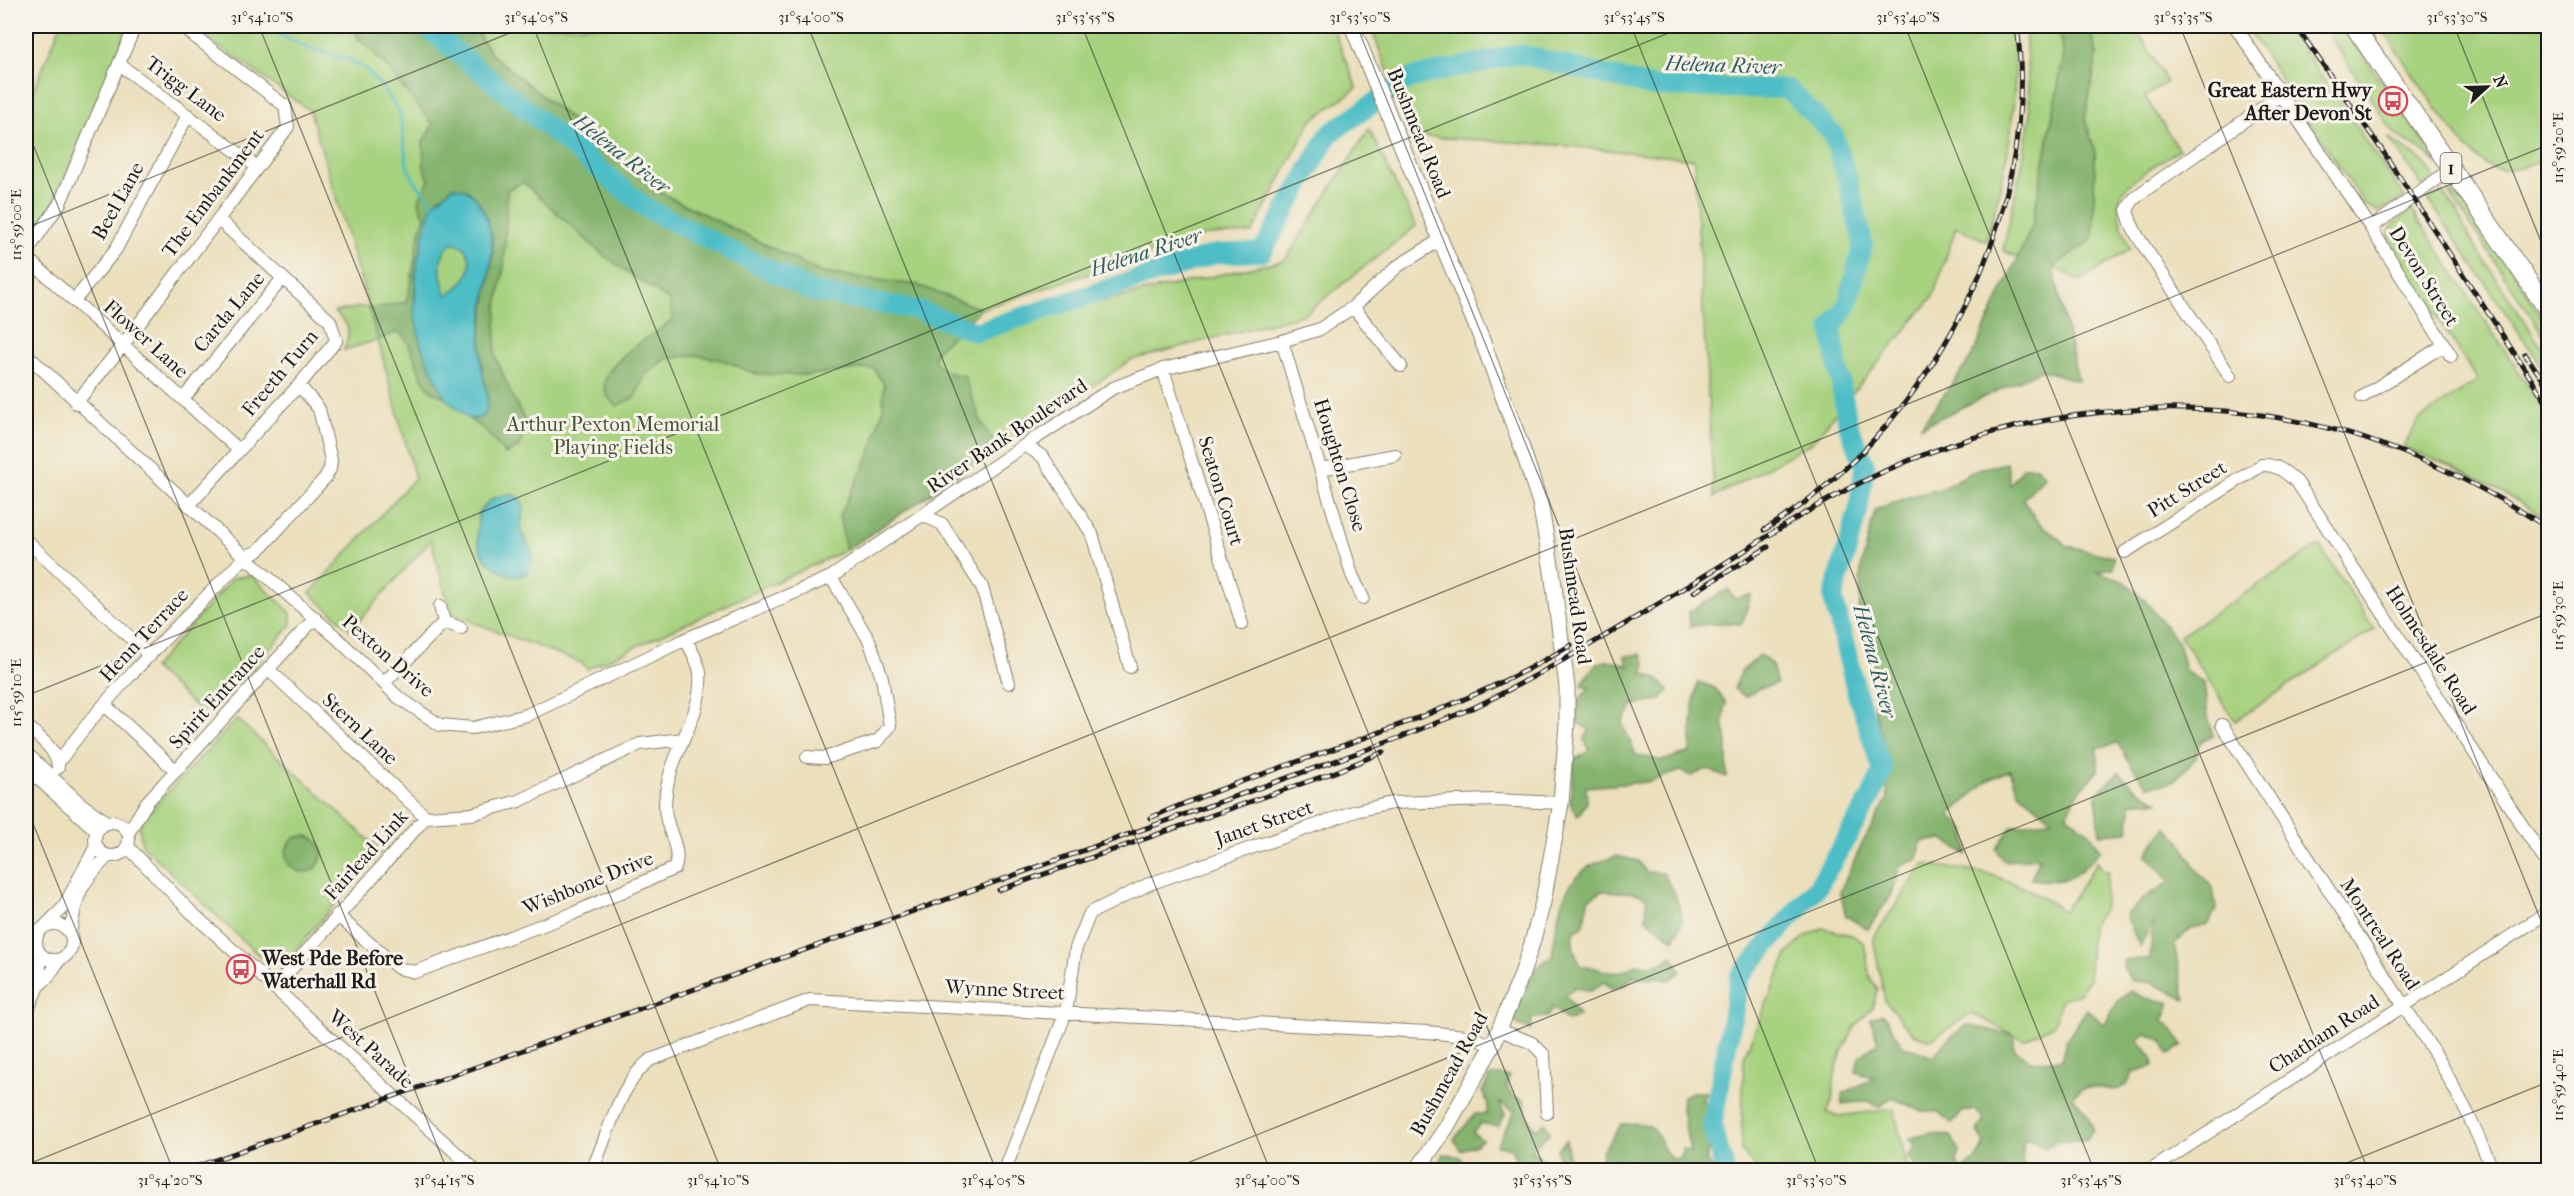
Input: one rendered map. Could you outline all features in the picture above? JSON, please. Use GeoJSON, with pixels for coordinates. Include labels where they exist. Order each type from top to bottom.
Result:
{"type":"FeatureCollection","features":[{"type":"Feature","properties":{"kind":"highway","name":"1"},"geometry":{"type":"LineString","coordinates":[[2354,26],[2548,310]]}},
{"type":"Feature","properties":{"kind":"main road","name":"Bushmead Road"},"geometry":{"type":"LineString","coordinates":[[1354,28],[1502,392],[1540,503],[1552,570],[1567,687],[1561,803],[1544,902],[1521,977],[1492,1047],[1446,1128],[1417,1170]]}},
{"type":"Feature","properties":{"kind":"street"},"geometry":{"type":"LineString","coordinates":[[26,255],[60,203],[135,26]]}},
{"type":"Feature","properties":{"kind":"street","name":"The Embankment"},"geometry":{"type":"LineString","coordinates":[[76,403],[123,345],[288,127],[285,106],[181,26]]}},
{"type":"Feature","properties":{"kind":"street","name":"Devon Street"},"geometry":{"type":"LineString","coordinates":[[2235,26],[2371,228],[2447,350],[2362,398]]}},
{"type":"Feature","properties":{"kind":"street","name":"Trigg Lane"},"geometry":{"type":"LineString","coordinates":[[119,64],[258,167]]}},
{"type":"Feature","properties":{"kind":"street"},"geometry":{"type":"LineString","coordinates":[[2230,376],[2138,237],[2127,210],[2141,193],[2282,94]]}},
{"type":"Feature","properties":{"kind":"street","name":"Beel Lane"},"geometry":{"type":"LineString","coordinates":[[74,301],[116,249],[188,115]]}},
{"type":"Feature","properties":{"kind":"street","name":"Devon Street"},"geometry":{"type":"LineString","coordinates":[[2371,228],[2452,168]]}},
{"type":"Feature","properties":{"kind":"street","name":"Freeth Turn"},"geometry":{"type":"LineString","coordinates":[[189,505],[299,385],[336,341],[330,321],[218,219]]}},
{"type":"Feature","properties":{"kind":"street","name":"River Bank Boulevard"},"geometry":{"type":"LineString","coordinates":[[831,578],[1025,445],[1113,388],[1163,369],[1282,341],[1320,329],[1353,307],[1398,266],[1440,240]]}},
{"type":"Feature","properties":{"kind":"street","name":"Flower Lane"},"geometry":{"type":"LineString","coordinates":[[26,255],[239,450]]}},
{"type":"Feature","properties":{"kind":"street","name":"Carda Lane"},"geometry":{"type":"LineString","coordinates":[[183,399],[283,278]]}},
{"type":"Feature","properties":{"kind":"street"},"geometry":{"type":"LineString","coordinates":[[1353,307],[1401,366]]}},
{"type":"Feature","properties":{"kind":"street","name":"Houghton Close"},"geometry":{"type":"LineString","coordinates":[[1282,341],[1352,575],[1363,598]]}},
{"type":"Feature","properties":{"kind":"street","name":"Pexton Drive"},"geometry":{"type":"LineString","coordinates":[[26,354],[76,403],[315,618],[398,697],[440,725],[473,728],[527,715],[686,639],[831,578]]}},
{"type":"Feature","properties":{"kind":"street","name":"Seaton Court"},"geometry":{"type":"LineString","coordinates":[[1163,369],[1242,624]]}},
{"type":"Feature","properties":{"kind":"street","name":"Henn Terrace"},"geometry":{"type":"LineString","coordinates":[[52,778],[72,740],[245,556],[258,551],[325,478],[330,469],[331,460],[318,409],[299,385]]}},
{"type":"Feature","properties":{"kind":"street"},"geometry":{"type":"LineString","coordinates":[[1025,445],[1044,457],[1092,534],[1130,667]]}},
{"type":"Feature","properties":{"kind":"street"},"geometry":{"type":"LineString","coordinates":[[1321,469],[1395,455]]}},
{"type":"Feature","properties":{"kind":"street","name":"Pitt Street"},"geometry":{"type":"LineString","coordinates":[[2125,552],[2262,465],[2272,464]]}},
{"type":"Feature","properties":{"kind":"street","name":"Holmesdale Road"},"geometry":{"type":"LineString","coordinates":[[2272,464],[2297,482],[2548,865]]}},
{"type":"Feature","properties":{"kind":"street"},"geometry":{"type":"LineString","coordinates":[[923,515],[942,524],[982,587],[1009,683]]}},
{"type":"Feature","properties":{"kind":"street"},"geometry":{"type":"LineString","coordinates":[[26,540],[150,656]]}},
{"type":"Feature","properties":{"kind":"street"},"geometry":{"type":"LineString","coordinates":[[807,757],[825,758],[878,741],[890,726],[882,678],[870,642],[831,578]]}},
{"type":"Feature","properties":{"kind":"street"},"geometry":{"type":"LineString","coordinates":[[440,606],[444,622]]}},
{"type":"Feature","properties":{"kind":"street","name":"Spirit Entrance"},"geometry":{"type":"LineString","coordinates":[[70,933],[80,890],[86,878],[121,847],[147,802],[315,618]]}},
{"type":"Feature","properties":{"kind":"street"},"geometry":{"type":"LineString","coordinates":[[444,622],[461,628]]}},
{"type":"Feature","properties":{"kind":"street"},"geometry":{"type":"LineString","coordinates":[[384,683],[444,622]]}},
{"type":"Feature","properties":{"kind":"street","name":"Wishbone Drive"},"geometry":{"type":"LineString","coordinates":[[337,915],[398,968],[415,972],[572,914],[675,868],[677,849],[664,808],[670,766],[695,712],[700,672],[686,639]]}},
{"type":"Feature","properties":{"kind":"street","name":"Stern Lane"},"geometry":{"type":"LineString","coordinates":[[268,669],[426,817]]}},
{"type":"Feature","properties":{"kind":"street"},"geometry":{"type":"LineString","coordinates":[[105,705],[176,771]]}},
{"type":"Feature","properties":{"kind":"street"},"geometry":{"type":"LineString","coordinates":[[26,725],[49,747],[58,763]]}},
{"type":"Feature","properties":{"kind":"street","name":"Montreal Road"},"geometry":{"type":"LineString","coordinates":[[2222,725],[2453,1083],[2493,1170]]}},
{"type":"Feature","properties":{"kind":"street","name":"Fairlead Link"},"geometry":{"type":"LineString","coordinates":[[274,988],[426,817],[472,814],[519,801],[640,744],[683,739]]}},
{"type":"Feature","properties":{"kind":"street","name":"Henn Terrace"},"geometry":{"type":"LineString","coordinates":[[49,747],[72,740]]}},
{"type":"Feature","properties":{"kind":"street"},"geometry":{"type":"LineString","coordinates":[[26,753],[81,804],[112,823],[121,847],[96,846]]}},
{"type":"Feature","properties":{"kind":"street"},"geometry":{"type":"LineString","coordinates":[[26,768],[97,831],[96,846],[63,908],[47,924],[31,931],[41,955],[38,986],[26,1014]]}},
{"type":"Feature","properties":{"kind":"street","name":"Janet Street"},"geometry":{"type":"LineString","coordinates":[[1005,1170],[1066,1012],[1076,948],[1090,913],[1149,884],[1356,811],[1392,803],[1495,800],[1561,803]]}},
{"type":"Feature","properties":{"kind":"street","name":"Spirit Entrance"},"geometry":{"type":"LineString","coordinates":[[97,831],[147,802]]}},
{"type":"Feature","properties":{"kind":"street","name":"West Parade"},"geometry":{"type":"LineString","coordinates":[[121,847],[475,1170]]}},
{"type":"Feature","properties":{"kind":"street","name":"Chatham Road"},"geometry":{"type":"LineString","coordinates":[[2151,1170],[2548,912]]}},
{"type":"Feature","properties":{"kind":"street"},"geometry":{"type":"LineString","coordinates":[[38,986],[71,949],[70,933],[62,925],[47,924]]}},
{"type":"Feature","properties":{"kind":"street"},"geometry":{"type":"LineString","coordinates":[[41,955],[50,960],[60,959]]}},
{"type":"Feature","properties":{"kind":"street","name":"Wynne Street"},"geometry":{"type":"LineString","coordinates":[[592,1170],[626,1089],[638,1069],[650,1060],[810,1000],[1427,1032],[1474,1036],[1492,1047]]}},
{"type":"Feature","properties":{"kind":"street"},"geometry":{"type":"LineString","coordinates":[[1500,1030],[1532,1043],[1544,1055],[1547,1113]]}},
{"type":"Feature","properties":{"kind":"green space"},"geometry":{"type":"Polygon","coordinates":[[[60,26],[129,26],[60,190],[50,210],[26,244],[26,109],[60,26]]]}},
{"type":"Feature","properties":{"kind":"green space","name":"Arthur Pexton Memorial Playing Fields"},"geometry":{"type":"Polygon","coordinates":[[[191,26],[430,26],[602,195],[943,337],[1285,260],[1369,129],[1416,226],[1305,314],[1131,360],[846,550],[587,669],[582,663],[451,614],[431,540],[351,630],[310,593],[415,478],[378,340],[344,350],[348,329],[344,321],[334,312],[360,307],[369,308],[310,111],[191,26]]]}},
{"type":"Feature","properties":{"kind":"green space"},"geometry":{"type":"Polygon","coordinates":[[[354,26],[473,26],[491,54],[661,193],[822,273],[917,285],[981,309],[936,351],[934,361],[946,372],[964,376],[982,424],[998,449],[846,550],[839,516],[869,457],[883,410],[884,384],[874,369],[811,375],[756,374],[722,360],[695,355],[665,359],[645,375],[635,397],[617,406],[606,394],[605,382],[611,369],[635,346],[672,320],[670,301],[603,255],[523,182],[507,190],[504,266],[497,308],[495,355],[526,423],[519,447],[505,454],[483,428],[469,419],[482,418],[488,397],[482,369],[481,335],[493,254],[492,234],[433,204],[417,263],[414,300],[423,347],[444,397],[432,391],[425,384],[409,344],[398,332],[378,340],[369,309],[406,302],[409,291],[425,216],[419,202],[429,180],[424,168],[423,142],[433,125],[381,60],[358,38],[354,26]]]}},
{"type":"Feature","properties":{"kind":"green space"},"geometry":{"type":"Polygon","coordinates":[[[473,26],[1332,26],[1357,88],[1311,121],[1252,233],[1207,235],[981,309],[917,285],[822,273],[661,193],[491,54],[473,26]]]}},
{"type":"Feature","properties":{"kind":"green space"},"geometry":{"type":"Polygon","coordinates":[[[1370,26],[2012,26],[2015,81],[2010,135],[2000,188],[1986,241],[1956,227],[1933,297],[1811,443],[1714,497],[1694,159],[1558,145],[1414,136],[1370,26]]]}},
{"type":"Feature","properties":{"kind":"green space"},"geometry":{"type":"Polygon","coordinates":[[[2025,26],[2057,26],[2064,55],[2032,227],[2018,258],[2003,250],[2030,117],[2025,26]]]}},
{"type":"Feature","properties":{"kind":"green space"},"geometry":{"type":"Polygon","coordinates":[[[2057,26],[2089,26],[2097,54],[2085,119],[2095,152],[2093,239],[2053,267],[2078,381],[2042,370],[1920,427],[1971,358],[2032,227],[2064,55],[2057,26]]]}},
{"type":"Feature","properties":{"kind":"green space"},"geometry":{"type":"Polygon","coordinates":[[[2089,26],[2135,26],[2167,82],[2145,97],[2179,150],[2144,173],[2122,194],[2119,214],[2130,249],[2080,281],[2053,267],[2093,238],[2095,152],[2085,119],[2097,54],[2089,26]]]}},
{"type":"Feature","properties":{"kind":"green space"},"geometry":{"type":"Polygon","coordinates":[[[2246,26],[2287,26],[2405,198],[2378,212],[2364,204],[2246,26]]]}},
{"type":"Feature","properties":{"kind":"green space"},"geometry":{"type":"Polygon","coordinates":[[[2323,26],[2342,26],[2431,152],[2437,165],[2424,151],[2397,136],[2323,26]]]}},
{"type":"Feature","properties":{"kind":"green space"},"geometry":{"type":"Polygon","coordinates":[[[2380,26],[2548,26],[2548,158],[2530,165],[2506,169],[2495,169],[2483,162],[2451,128],[2380,26]]]}},
{"type":"Feature","properties":{"kind":"green space"},"geometry":{"type":"Polygon","coordinates":[[[2388,137],[2426,164],[2434,178],[2422,186],[2388,137]]]}},
{"type":"Feature","properties":{"kind":"green space"},"geometry":{"type":"Polygon","coordinates":[[[2443,192],[2457,211],[2468,236],[2548,357],[2548,375],[2428,199],[2443,192]]]}},
{"type":"Feature","properties":{"kind":"green space"},"geometry":{"type":"Polygon","coordinates":[[[2449,192],[2460,199],[2473,213],[2502,253],[2548,329],[2548,342],[2449,192]]]}},
{"type":"Feature","properties":{"kind":"green space"},"geometry":{"type":"Polygon","coordinates":[[[2412,210],[2548,416],[2548,521],[2478,479],[2403,447],[2419,420],[2478,380],[2389,242],[2392,227],[2412,210]]]}},
{"type":"Feature","properties":{"kind":"green space"},"geometry":{"type":"Polygon","coordinates":[[[2007,463],[2010,485],[2023,467],[2036,467],[2045,476],[2023,499],[2036,520],[2068,546],[2114,557],[2113,568],[2097,571],[2125,582],[2144,599],[2178,642],[2185,671],[2204,683],[2213,736],[2199,743],[2196,758],[2173,782],[2148,786],[2132,767],[2118,743],[2097,748],[2098,771],[2077,794],[2067,816],[2087,830],[2101,850],[2078,873],[2055,881],[2031,879],[2040,858],[2004,861],[1996,849],[2012,826],[2052,820],[2018,791],[2010,770],[1987,781],[1950,815],[1966,831],[1967,855],[1943,839],[1921,842],[1918,860],[1900,865],[1892,894],[1868,929],[1846,916],[1840,891],[1863,842],[1888,798],[1882,736],[1875,712],[1874,665],[1859,620],[1861,568],[1875,510],[1911,496],[1941,489],[1978,469],[2007,463]]]}},
{"type":"Feature","properties":{"kind":"green space"},"geometry":{"type":"Polygon","coordinates":[[[2319,545],[2374,629],[2235,721],[2180,636],[2319,545]]]}},
{"type":"Feature","properties":{"kind":"green space"},"geometry":{"type":"Polygon","coordinates":[[[251,575],[291,613],[291,625],[208,718],[153,668],[233,578],[251,575]]]}},
{"type":"Feature","properties":{"kind":"green space"},"geometry":{"type":"Polygon","coordinates":[[[1728,589],[1735,599],[1751,595],[1742,624],[1690,626],[1689,612],[1728,589]]]}},
{"type":"Feature","properties":{"kind":"green space"},"geometry":{"type":"Polygon","coordinates":[[[1641,654],[1646,665],[1643,673],[1657,679],[1669,690],[1660,700],[1634,705],[1622,723],[1636,755],[1662,761],[1690,752],[1694,701],[1698,682],[1715,688],[1726,703],[1723,721],[1727,741],[1727,777],[1707,769],[1691,776],[1681,771],[1647,782],[1586,787],[1587,802],[1578,816],[1570,803],[1574,760],[1589,751],[1584,739],[1590,730],[1577,722],[1576,704],[1589,688],[1582,685],[1591,670],[1601,662],[1613,661],[1629,666],[1625,656],[1641,654]]]}},
{"type":"Feature","properties":{"kind":"green space"},"geometry":{"type":"Polygon","coordinates":[[[1760,655],[1772,665],[1777,684],[1760,688],[1746,697],[1734,689],[1741,672],[1760,655]]]}},
{"type":"Feature","properties":{"kind":"green space"},"geometry":{"type":"Polygon","coordinates":[[[237,719],[381,851],[285,962],[271,963],[257,954],[142,845],[139,826],[147,814],[237,719]]]}},
{"type":"Feature","properties":{"kind":"green space"},"geometry":{"type":"Polygon","coordinates":[[[2119,772],[2135,788],[2158,801],[2132,802],[2128,832],[2100,834],[2096,794],[2119,772]]]}},
{"type":"Feature","properties":{"kind":"green space"},"geometry":{"type":"Polygon","coordinates":[[[2166,827],[2179,840],[2196,869],[2213,888],[2216,909],[2208,925],[2190,929],[2174,945],[2185,999],[2150,982],[2131,981],[2123,967],[2124,960],[2150,959],[2153,922],[2140,947],[2126,915],[2152,892],[2171,882],[2146,855],[2166,827]]]}},
{"type":"Feature","properties":{"kind":"green space"},"geometry":{"type":"Polygon","coordinates":[[[304,836],[316,842],[322,854],[316,866],[304,872],[292,866],[286,854],[292,842],[304,836]]]}},
{"type":"Feature","properties":{"kind":"green space"},"geometry":{"type":"Polygon","coordinates":[[[1616,856],[1638,861],[1646,872],[1663,873],[1676,897],[1683,920],[1674,940],[1646,919],[1647,898],[1636,893],[1602,891],[1588,899],[1584,925],[1574,931],[1573,948],[1581,966],[1614,973],[1635,964],[1660,963],[1672,955],[1681,971],[1671,980],[1633,977],[1624,985],[1612,989],[1604,982],[1591,991],[1575,987],[1566,995],[1579,1015],[1568,1021],[1552,1007],[1548,1017],[1532,1018],[1531,1029],[1518,1025],[1512,1018],[1532,972],[1552,955],[1560,908],[1569,887],[1585,869],[1616,856]]]}},
{"type":"Feature","properties":{"kind":"green space"},"geometry":{"type":"Polygon","coordinates":[[[2097,862],[2104,871],[2108,871],[2103,911],[2091,926],[2089,979],[2080,993],[2062,999],[2054,1025],[2024,1040],[1971,1013],[1931,1040],[1913,1034],[1885,1001],[1873,938],[1924,864],[1989,874],[2026,888],[2064,911],[2097,862]]]}},
{"type":"Feature","properties":{"kind":"green space"},"geometry":{"type":"Polygon","coordinates":[[[1822,928],[1852,935],[1864,943],[1870,978],[1878,989],[1872,1008],[1855,1027],[1841,1054],[1835,1074],[1832,1101],[1827,1113],[1839,1116],[1894,1109],[1908,1170],[1757,1170],[1741,1151],[1744,1056],[1788,953],[1806,936],[1822,928]]]}},
{"type":"Feature","properties":{"kind":"green space"},"geometry":{"type":"Polygon","coordinates":[[[2131,991],[2144,998],[2170,1002],[2163,1020],[2173,1030],[2183,1046],[2169,1054],[2162,1040],[2146,1034],[2138,1040],[2153,1059],[2154,1066],[2133,1072],[2128,1082],[2117,1090],[2092,1087],[2082,1089],[2072,1096],[2087,1114],[2093,1129],[2086,1140],[2055,1142],[2045,1148],[2033,1140],[2024,1140],[2022,1160],[2025,1170],[1961,1170],[1974,1162],[1985,1144],[1977,1130],[1985,1121],[1976,1110],[1962,1112],[1952,1123],[1938,1112],[1921,1111],[1893,1098],[1878,1107],[1869,1101],[1842,1104],[1842,1094],[1874,1078],[1856,1072],[1859,1057],[1878,1043],[1871,1019],[1883,1014],[1902,1045],[1933,1057],[1945,1042],[1966,1025],[2014,1035],[2014,1048],[2030,1061],[2061,1060],[2066,1041],[2087,1009],[2104,1025],[2119,1000],[2131,991]]]}},
{"type":"Feature","properties":{"kind":"green space"},"geometry":{"type":"Polygon","coordinates":[[[1490,1076],[1509,1076],[1507,1087],[1514,1097],[1524,1100],[1528,1118],[1536,1129],[1545,1123],[1550,1132],[1531,1151],[1545,1160],[1541,1170],[1521,1170],[1510,1147],[1496,1146],[1515,1111],[1499,1102],[1505,1114],[1498,1127],[1481,1123],[1473,1132],[1482,1140],[1474,1146],[1460,1150],[1454,1139],[1475,1114],[1487,1114],[1488,1103],[1482,1092],[1490,1076]]]}},
{"type":"Feature","properties":{"kind":"green space"},"geometry":{"type":"Polygon","coordinates":[[[1692,1092],[1707,1092],[1702,1101],[1709,1103],[1705,1132],[1709,1147],[1706,1160],[1715,1170],[1583,1170],[1586,1167],[1596,1167],[1601,1160],[1602,1151],[1622,1124],[1635,1123],[1650,1127],[1671,1159],[1681,1158],[1682,1149],[1690,1152],[1682,1109],[1683,1096],[1692,1092]]]}},
{"type":"Feature","properties":{"kind":"green space"},"geometry":{"type":"Polygon","coordinates":[[[1930,1133],[1951,1136],[1959,1151],[1956,1161],[1961,1170],[1917,1170],[1909,1156],[1916,1145],[1908,1139],[1930,1133]]]}},
{"type":"Feature","properties":{"kind":"green space"},"geometry":{"type":"Polygon","coordinates":[[[1566,1140],[1571,1170],[1560,1170],[1557,1149],[1566,1140]]]}},
{"type":"Feature","properties":{"kind":"green space"},"geometry":{"type":"Polygon","coordinates":[[[1444,1154],[1460,1157],[1468,1170],[1433,1170],[1444,1154]]]}},
{"type":"Feature","properties":{"kind":"water"},"geometry":{"type":"Polygon","coordinates":[[[453,187],[465,189],[479,203],[487,219],[491,236],[492,252],[481,338],[481,366],[488,401],[482,418],[469,419],[444,397],[421,346],[414,312],[417,264],[433,204],[453,187]],[[452,243],[441,260],[442,282],[447,296],[463,282],[470,268],[467,251],[458,244],[452,243]]]}},
{"type":"Feature","properties":{"kind":"water"},"geometry":{"type":"Polygon","coordinates":[[[509,494],[520,498],[524,508],[520,530],[533,554],[530,568],[519,576],[505,573],[492,565],[480,550],[478,539],[479,512],[492,499],[509,494]]]}},
{"type":"Feature","properties":{"kind":"waterway"},"geometry":{"type":"LineString","coordinates":[[266,26],[307,48],[348,59],[365,69],[382,87],[400,113],[407,166],[415,182],[433,204]]}},
{"type":"Feature","properties":{"kind":"waterway","name":"Helena River"},"geometry":{"type":"LineString","coordinates":[[425,26],[646,208],[813,292],[918,310],[976,332],[1215,254],[1262,252],[1329,134],[1410,78],[1519,54],[1654,87],[1788,89],[1833,134],[1847,178],[1863,243],[1847,306],[1831,328],[1848,425],[1865,465],[1858,511],[1833,598],[1857,694],[1883,771],[1871,797],[1818,886],[1740,976],[1712,1126],[1725,1170]]}},
{"type":"Feature","properties":{"kind":"railway"},"geometry":{"type":"LineString","coordinates":[[1764,530],[1823,488],[1877,436],[1923,378],[1962,313],[1991,244],[2011,172],[2020,99],[2017,26]]}},
{"type":"Feature","properties":{"kind":"railway"},"geometry":{"type":"LineString","coordinates":[[2296,26],[2384,153],[2548,405]]}},
{"type":"Feature","properties":{"kind":"railway"},"geometry":{"type":"LineString","coordinates":[[2525,354],[2548,387]]}},
{"type":"Feature","properties":{"kind":"railway"},"geometry":{"type":"LineString","coordinates":[[187,1170],[1399,738],[1456,715],[1534,677],[1845,491],[1927,453],[1991,433],[2057,418],[2123,410],[2190,409],[2256,414],[2322,427],[2407,454],[2470,482],[2548,528]]}},
{"type":"Feature","properties":{"kind":"railway"},"geometry":{"type":"LineString","coordinates":[[1694,592],[1768,547]]}},
{"type":"Feature","properties":{"kind":"railway"},"geometry":{"type":"LineString","coordinates":[[1150,818],[1469,697],[1521,673],[1571,645]]}},
{"type":"Feature","properties":{"kind":"railway"},"geometry":{"type":"LineString","coordinates":[[999,890],[1335,772],[1383,752]]}},
{"type":"Feature","properties":{"kind":"place","name":"Great Eastern Hwy After Devon St"},"geometry":{"type":"Point","coordinates":[2393,101]}},
{"type":"Feature","properties":{"kind":"place","name":"West Pde Before Waterhall Rd"},"geometry":{"type":"Point","coordinates":[241,969]}}]}
